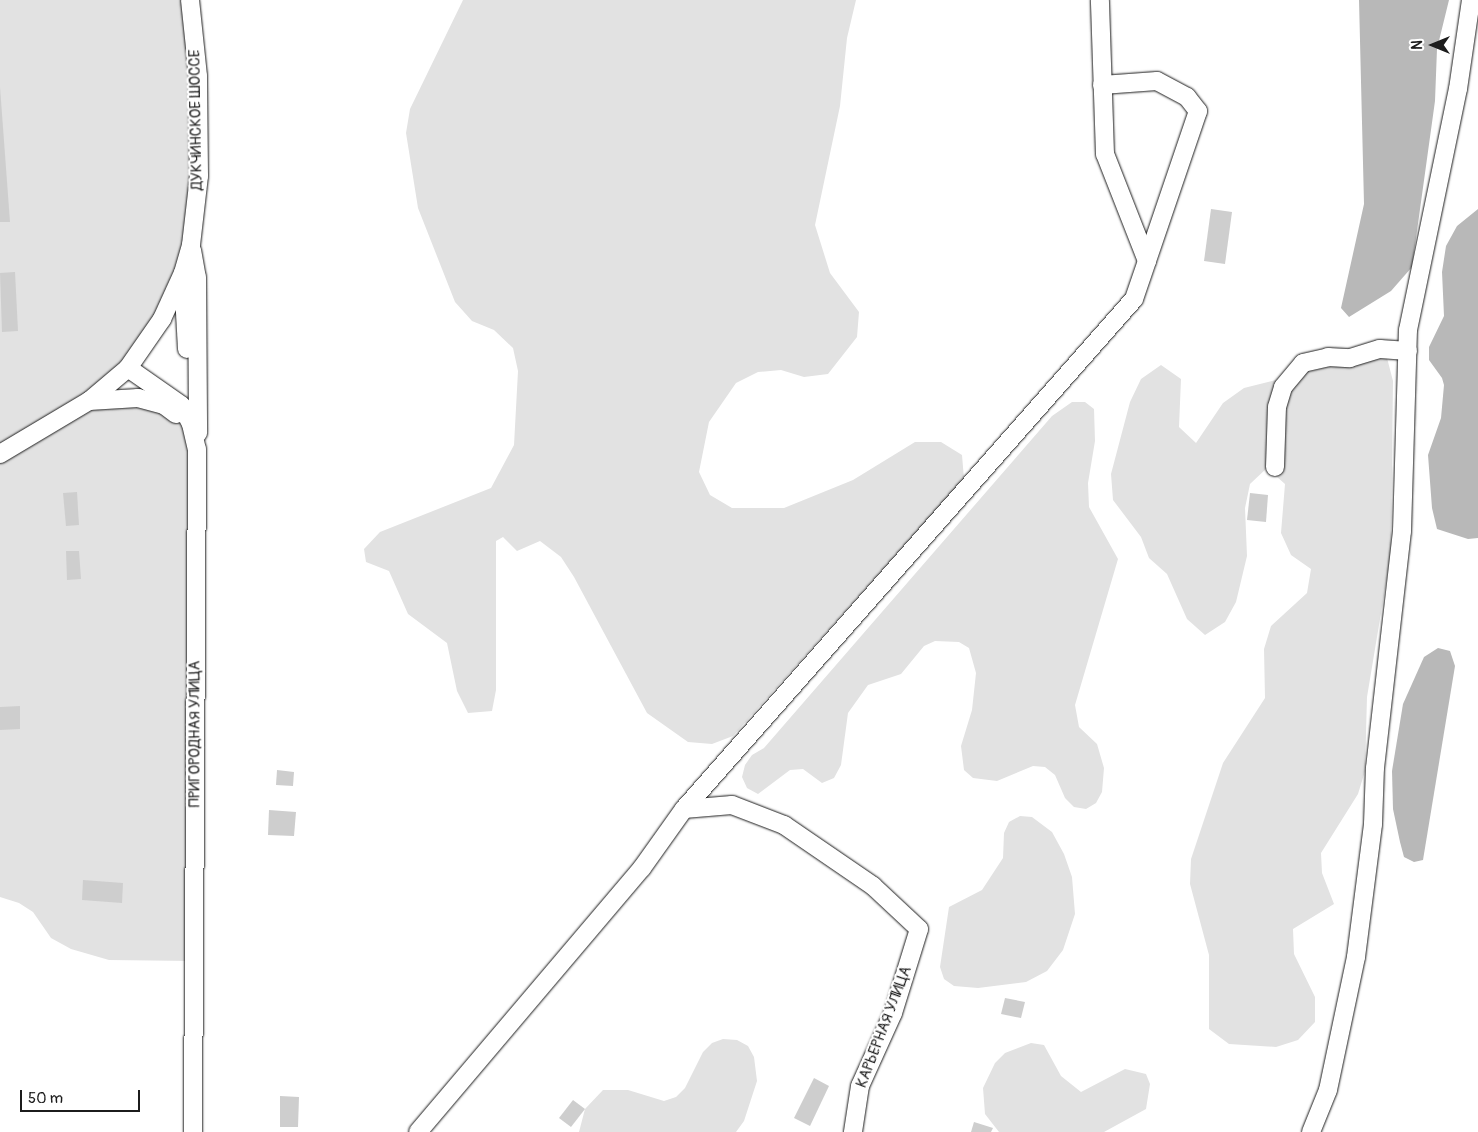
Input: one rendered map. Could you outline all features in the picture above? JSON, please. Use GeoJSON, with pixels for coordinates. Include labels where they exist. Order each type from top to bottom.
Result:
{"type":"FeatureCollection","features":[{"type":"Feature","properties":{"kind":"street","name":"ДУКЧИНСКОЕ ШОССЕ"},"geometry":{"type":"LineString","coordinates":[[0,454],[88,401],[128,368],[162,319],[183,273],[191,245],[198,196],[200,134],[198,76],[190,0]]}},
{"type":"Feature","properties":{"kind":"street"},"geometry":{"type":"LineString","coordinates":[[1100,0],[1105,154],[1147,261]]}},
{"type":"Feature","properties":{"kind":"street"},"geometry":{"type":"LineString","coordinates":[[1311,1132],[1328,1090],[1354,967],[1373,824],[1375,768],[1402,531],[1408,330],[1458,89],[1471,0]]}},
{"type":"Feature","properties":{"kind":"street"},"geometry":{"type":"LineString","coordinates":[[418,1132],[642,868],[684,809],[1134,299],[1198,111],[1187,97],[1157,81],[1102,84]]}},
{"type":"Feature","properties":{"kind":"street"},"geometry":{"type":"LineString","coordinates":[[191,245],[197,277],[197,449]]}},
{"type":"Feature","properties":{"kind":"street"},"geometry":{"type":"LineString","coordinates":[[183,273],[189,380],[197,449]]}},
{"type":"Feature","properties":{"kind":"street"},"geometry":{"type":"LineString","coordinates":[[1275,467],[1277,407],[1283,388],[1303,364],[1328,356],[1350,358],[1380,350],[1408,351]]}},
{"type":"Feature","properties":{"kind":"street","name":"ПРИГОРОДНАЯ УЛИЦА"},"geometry":{"type":"LineString","coordinates":[[128,368],[181,406],[191,424],[197,449],[193,1132]]}},
{"type":"Feature","properties":{"kind":"street"},"geometry":{"type":"LineString","coordinates":[[88,401],[138,398],[164,405],[184,424],[197,449]]}},
{"type":"Feature","properties":{"kind":"street","name":"КАРЬЕРНАЯ УЛИЦА"},"geometry":{"type":"LineString","coordinates":[[684,809],[732,805],[784,825],[873,886],[920,929],[892,1013],[860,1086],[853,1132]]}},
{"type":"Feature","properties":{"kind":"shaded area"},"geometry":{"type":"Polygon","coordinates":[[[0,0],[187,0],[199,90],[191,245],[162,319],[89,400],[173,411],[197,449],[193,961],[109,960],[71,949],[51,938],[33,912],[19,903],[0,897],[0,0]]]}},
{"type":"Feature","properties":{"kind":"shaded area"},"geometry":{"type":"Polygon","coordinates":[[[463,0],[856,0],[847,38],[840,106],[815,225],[830,273],[859,312],[857,337],[828,374],[804,377],[781,370],[758,372],[736,383],[709,422],[699,472],[710,495],[732,508],[784,508],[853,480],[915,442],[941,442],[962,455],[964,479],[733,736],[712,744],[688,742],[647,713],[574,577],[561,557],[540,541],[517,551],[503,537],[496,541],[496,690],[492,711],[468,713],[457,691],[447,643],[408,614],[389,571],[366,562],[364,549],[380,532],[491,488],[514,445],[518,371],[513,348],[494,330],[472,321],[455,302],[418,208],[406,133],[410,109],[463,0]]]}},
{"type":"Feature","properties":{"kind":"shaded area"},"geometry":{"type":"Polygon","coordinates":[[[1359,0],[1449,0],[1437,49],[1435,101],[1412,267],[1391,291],[1349,317],[1341,308],[1364,204],[1359,0]]]}},
{"type":"Feature","properties":{"kind":"shaded area"},"geometry":{"type":"Polygon","coordinates":[[[1478,209],[1478,538],[1468,539],[1437,529],[1432,508],[1428,455],[1441,418],[1444,385],[1442,378],[1429,360],[1429,347],[1444,316],[1442,272],[1446,246],[1457,226],[1478,209]]]}},
{"type":"Feature","properties":{"kind":"shaded area"},"geometry":{"type":"Polygon","coordinates":[[[1363,358],[1387,358],[1393,381],[1391,553],[1367,697],[1365,771],[1358,794],[1321,853],[1322,873],[1334,904],[1293,929],[1294,954],[1315,997],[1315,1022],[1298,1040],[1276,1047],[1229,1044],[1209,1029],[1209,955],[1190,884],[1191,859],[1223,763],[1265,698],[1264,649],[1271,626],[1307,593],[1311,569],[1291,555],[1281,533],[1285,484],[1267,468],[1250,484],[1245,508],[1247,556],[1236,602],[1225,622],[1205,635],[1187,619],[1167,574],[1149,558],[1141,537],[1113,500],[1111,474],[1130,402],[1141,379],[1161,365],[1181,379],[1179,427],[1196,443],[1223,403],[1244,388],[1363,358]]]}},
{"type":"Feature","properties":{"kind":"shaded area"},"geometry":{"type":"Polygon","coordinates":[[[1072,402],[1085,402],[1094,409],[1095,441],[1088,483],[1089,507],[1118,559],[1075,705],[1079,727],[1097,744],[1104,768],[1102,792],[1096,803],[1086,809],[1074,807],[1065,798],[1055,775],[1045,767],[1033,766],[997,781],[973,778],[964,770],[961,746],[972,710],[976,673],[969,648],[959,642],[935,641],[924,646],[901,674],[868,685],[848,713],[841,765],[834,778],[822,783],[803,769],[790,770],[758,794],[747,788],[742,777],[745,765],[752,755],[764,748],[1052,416],[1072,402]]]}},
{"type":"Feature","properties":{"kind":"shaded area"},"geometry":{"type":"Polygon","coordinates":[[[1438,648],[1450,651],[1455,666],[1423,860],[1414,862],[1404,857],[1400,842],[1393,809],[1392,771],[1403,704],[1424,657],[1438,648]]]}},
{"type":"Feature","properties":{"kind":"shaded area"},"geometry":{"type":"Polygon","coordinates":[[[1020,816],[1032,817],[1052,832],[1064,854],[1072,877],[1075,914],[1063,950],[1047,971],[1026,982],[978,988],[954,986],[944,979],[940,967],[949,907],[982,890],[1003,858],[1004,833],[1009,822],[1020,816]]]}},
{"type":"Feature","properties":{"kind":"shaded area"},"geometry":{"type":"Polygon","coordinates":[[[723,1039],[737,1040],[748,1046],[754,1057],[757,1081],[744,1121],[736,1132],[579,1132],[585,1109],[603,1090],[628,1090],[664,1101],[676,1097],[685,1088],[703,1052],[712,1043],[723,1039]]]}},
{"type":"Feature","properties":{"kind":"shaded area"},"geometry":{"type":"Polygon","coordinates":[[[1031,1043],[1044,1045],[1061,1076],[1081,1092],[1125,1069],[1146,1074],[1150,1084],[1146,1109],[1104,1132],[999,1132],[985,1114],[983,1088],[995,1063],[1005,1053],[1031,1043]]]}},
{"type":"Feature","properties":{"kind":"building"},"geometry":{"type":"Polygon","coordinates":[[[0,87],[10,222],[0,222],[0,87]]]}},
{"type":"Feature","properties":{"kind":"building"},"geometry":{"type":"Polygon","coordinates":[[[1211,209],[1232,212],[1225,264],[1204,261],[1211,209]]]}},
{"type":"Feature","properties":{"kind":"building"},"geometry":{"type":"Polygon","coordinates":[[[15,272],[18,331],[2,332],[0,273],[15,272]]]}},
{"type":"Feature","properties":{"kind":"building"},"geometry":{"type":"Polygon","coordinates":[[[77,492],[79,525],[66,526],[63,493],[77,492]]]}},
{"type":"Feature","properties":{"kind":"building"},"geometry":{"type":"Polygon","coordinates":[[[1250,493],[1268,495],[1266,522],[1247,520],[1250,493]]]}},
{"type":"Feature","properties":{"kind":"building"},"geometry":{"type":"Polygon","coordinates":[[[66,551],[79,551],[81,579],[67,580],[66,551]]]}},
{"type":"Feature","properties":{"kind":"building"},"geometry":{"type":"Polygon","coordinates":[[[20,706],[20,729],[0,730],[0,707],[20,706]]]}},
{"type":"Feature","properties":{"kind":"building"},"geometry":{"type":"Polygon","coordinates":[[[277,770],[294,772],[293,786],[276,785],[277,770]]]}},
{"type":"Feature","properties":{"kind":"building"},"geometry":{"type":"Polygon","coordinates":[[[269,810],[296,812],[294,836],[268,835],[269,810]]]}},
{"type":"Feature","properties":{"kind":"building"},"geometry":{"type":"Polygon","coordinates":[[[83,880],[123,883],[122,903],[82,900],[83,880]]]}},
{"type":"Feature","properties":{"kind":"building"},"geometry":{"type":"Polygon","coordinates":[[[1005,998],[1025,1002],[1021,1018],[1001,1014],[1005,998]]]}},
{"type":"Feature","properties":{"kind":"building"},"geometry":{"type":"Polygon","coordinates":[[[814,1078],[829,1086],[810,1126],[794,1118],[814,1078]]]}},
{"type":"Feature","properties":{"kind":"building"},"geometry":{"type":"Polygon","coordinates":[[[280,1096],[299,1097],[298,1127],[280,1127],[280,1096]]]}},
{"type":"Feature","properties":{"kind":"building"},"geometry":{"type":"Polygon","coordinates":[[[573,1100],[585,1109],[571,1127],[559,1118],[573,1100]]]}},
{"type":"Feature","properties":{"kind":"building"},"geometry":{"type":"Polygon","coordinates":[[[974,1122],[993,1128],[991,1132],[971,1132],[974,1122]]]}}]}
